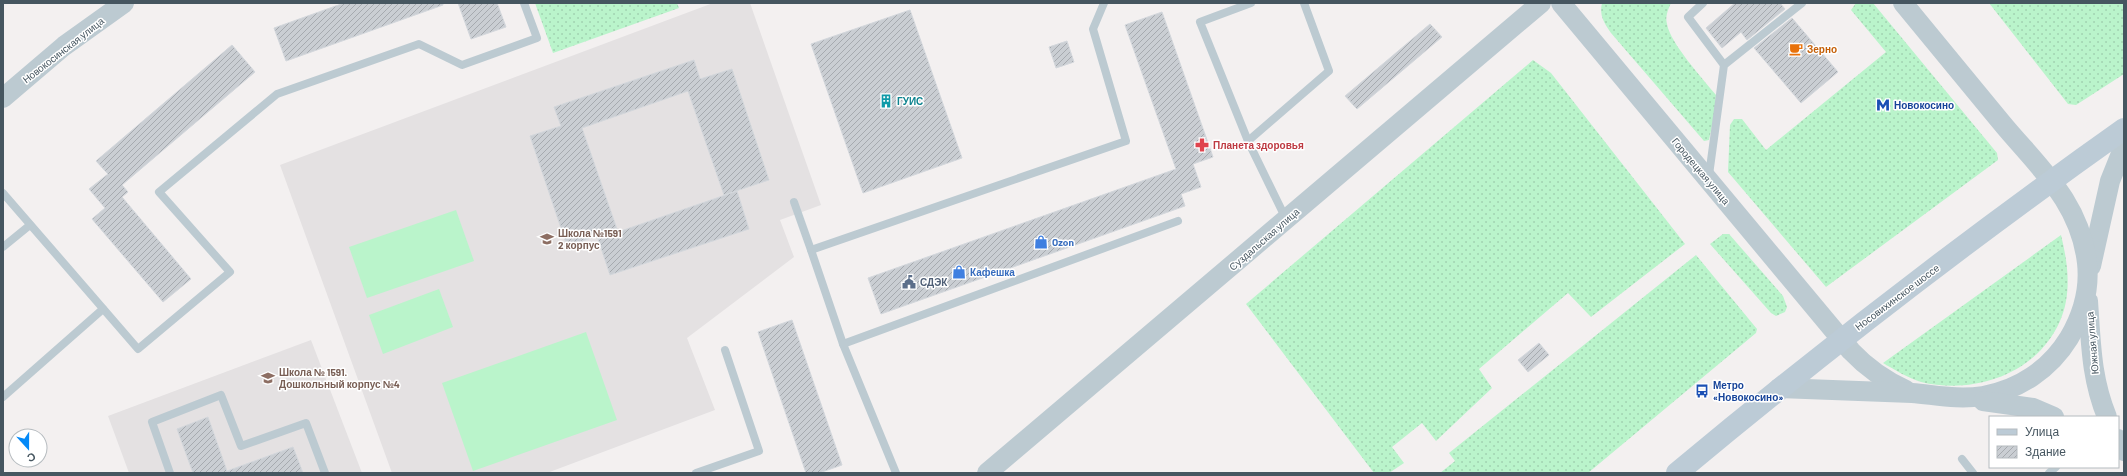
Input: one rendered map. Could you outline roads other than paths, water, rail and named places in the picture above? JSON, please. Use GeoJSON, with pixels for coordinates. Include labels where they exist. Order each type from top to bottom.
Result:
{"type":"FeatureCollection","features":[{"type":"Feature","properties":{"kind":"main road","name":"Носовихинское шоссе"},"geometry":{"type":"LineString","coordinates":[[1677,473],[1779,388],[1841,339],[2052,180],[2124,129]]}},
{"type":"Feature","properties":{"kind":"street","name":"Новокосинская улица"},"geometry":{"type":"LineString","coordinates":[[3,98],[64,46],[124,3]]}},
{"type":"Feature","properties":{"kind":"street","name":"Суздальская улица"},"geometry":{"type":"LineString","coordinates":[[987,473],[1286,220],[1442,85],[1541,3]]}},
{"type":"Feature","properties":{"kind":"street","name":"Городецкая улица"},"geometry":{"type":"LineString","coordinates":[[1561,3],[1841,339],[1867,368],[1889,382],[1914,393]]}},
{"type":"Feature","properties":{"kind":"street"},"geometry":{"type":"LineString","coordinates":[[1903,3],[2052,180],[2076,218],[2086,250],[2088,284]]}},
{"type":"Feature","properties":{"kind":"street"},"geometry":{"type":"LineString","coordinates":[[1959,399],[2002,392],[2024,382],[2047,366],[2064,345],[2075,327],[2088,284],[2110,181],[2124,146]]}},
{"type":"Feature","properties":{"kind":"street","name":"Южная улица"},"geometry":{"type":"LineString","coordinates":[[2088,284],[2092,363],[2096,387],[2107,416]]}},
{"type":"Feature","properties":{"kind":"street"},"geometry":{"type":"LineString","coordinates":[[1779,388],[1914,393],[2012,404],[2033,408],[2052,416]]}},
{"type":"Feature","properties":{"kind":"street"},"geometry":{"type":"LineString","coordinates":[[2119,441],[2124,451]]}},
{"type":"Feature","properties":{"kind":"lane"},"geometry":{"type":"LineString","coordinates":[[3,193],[138,349],[230,272],[159,192],[277,94],[419,44],[462,65],[537,38],[524,3]]}},
{"type":"Feature","properties":{"kind":"lane"},"geometry":{"type":"LineString","coordinates":[[811,250],[1126,141],[1093,29],[1104,3]]}},
{"type":"Feature","properties":{"kind":"lane"},"geometry":{"type":"LineString","coordinates":[[1251,3],[1200,22],[1248,141],[1286,220]]}},
{"type":"Feature","properties":{"kind":"lane"},"geometry":{"type":"LineString","coordinates":[[1248,141],[1329,71],[1304,3]]}},
{"type":"Feature","properties":{"kind":"lane"},"geometry":{"type":"LineString","coordinates":[[1703,3],[1688,17],[1724,65]]}},
{"type":"Feature","properties":{"kind":"lane"},"geometry":{"type":"LineString","coordinates":[[1708,179],[1724,65],[1802,3]]}},
{"type":"Feature","properties":{"kind":"lane"},"geometry":{"type":"LineString","coordinates":[[794,202],[842,344],[896,473]]}},
{"type":"Feature","properties":{"kind":"lane"},"geometry":{"type":"LineString","coordinates":[[842,344],[1178,221]]}},
{"type":"Feature","properties":{"kind":"lane"},"geometry":{"type":"LineString","coordinates":[[3,247],[30,224]]}},
{"type":"Feature","properties":{"kind":"lane"},"geometry":{"type":"LineString","coordinates":[[3,397],[103,309]]}},
{"type":"Feature","properties":{"kind":"lane"},"geometry":{"type":"LineString","coordinates":[[696,473],[759,451],[725,350]]}},
{"type":"Feature","properties":{"kind":"lane"},"geometry":{"type":"LineString","coordinates":[[170,473],[152,422],[221,395],[241,446],[306,423],[325,473]]}},
{"type":"Feature","properties":{"kind":"lane"},"geometry":{"type":"LineString","coordinates":[[1962,459],[1974,473]]}},
{"type":"Feature","properties":{"kind":"place","name":"Зерно"},"geometry":{"type":"Point","coordinates":[1796,49]}},
{"type":"Feature","properties":{"kind":"place","name":"ГУИС"},"geometry":{"type":"Point","coordinates":[886,101]}},
{"type":"Feature","properties":{"kind":"place","name":"Новокосино"},"geometry":{"type":"Point","coordinates":[1883,105]}},
{"type":"Feature","properties":{"kind":"place","name":"Планета здоровья"},"geometry":{"type":"Point","coordinates":[1202,145]}},
{"type":"Feature","properties":{"kind":"place","name":"Школа №1591 2 корпус"},"geometry":{"type":"Point","coordinates":[547,239]}},
{"type":"Feature","properties":{"kind":"place","name":"Ozon"},"geometry":{"type":"Point","coordinates":[1041,242]}},
{"type":"Feature","properties":{"kind":"place","name":"Кафешка"},"geometry":{"type":"Point","coordinates":[959,272]}},
{"type":"Feature","properties":{"kind":"place","name":"СДЭК"},"geometry":{"type":"Point","coordinates":[909,282]}},
{"type":"Feature","properties":{"kind":"place","name":"Школа № 1591. Дошкольный корпус №4"},"geometry":{"type":"Point","coordinates":[268,378]}},
{"type":"Feature","properties":{"kind":"place","name":"Метро «Новокосино»"},"geometry":{"type":"Point","coordinates":[1702,391]}}]}
